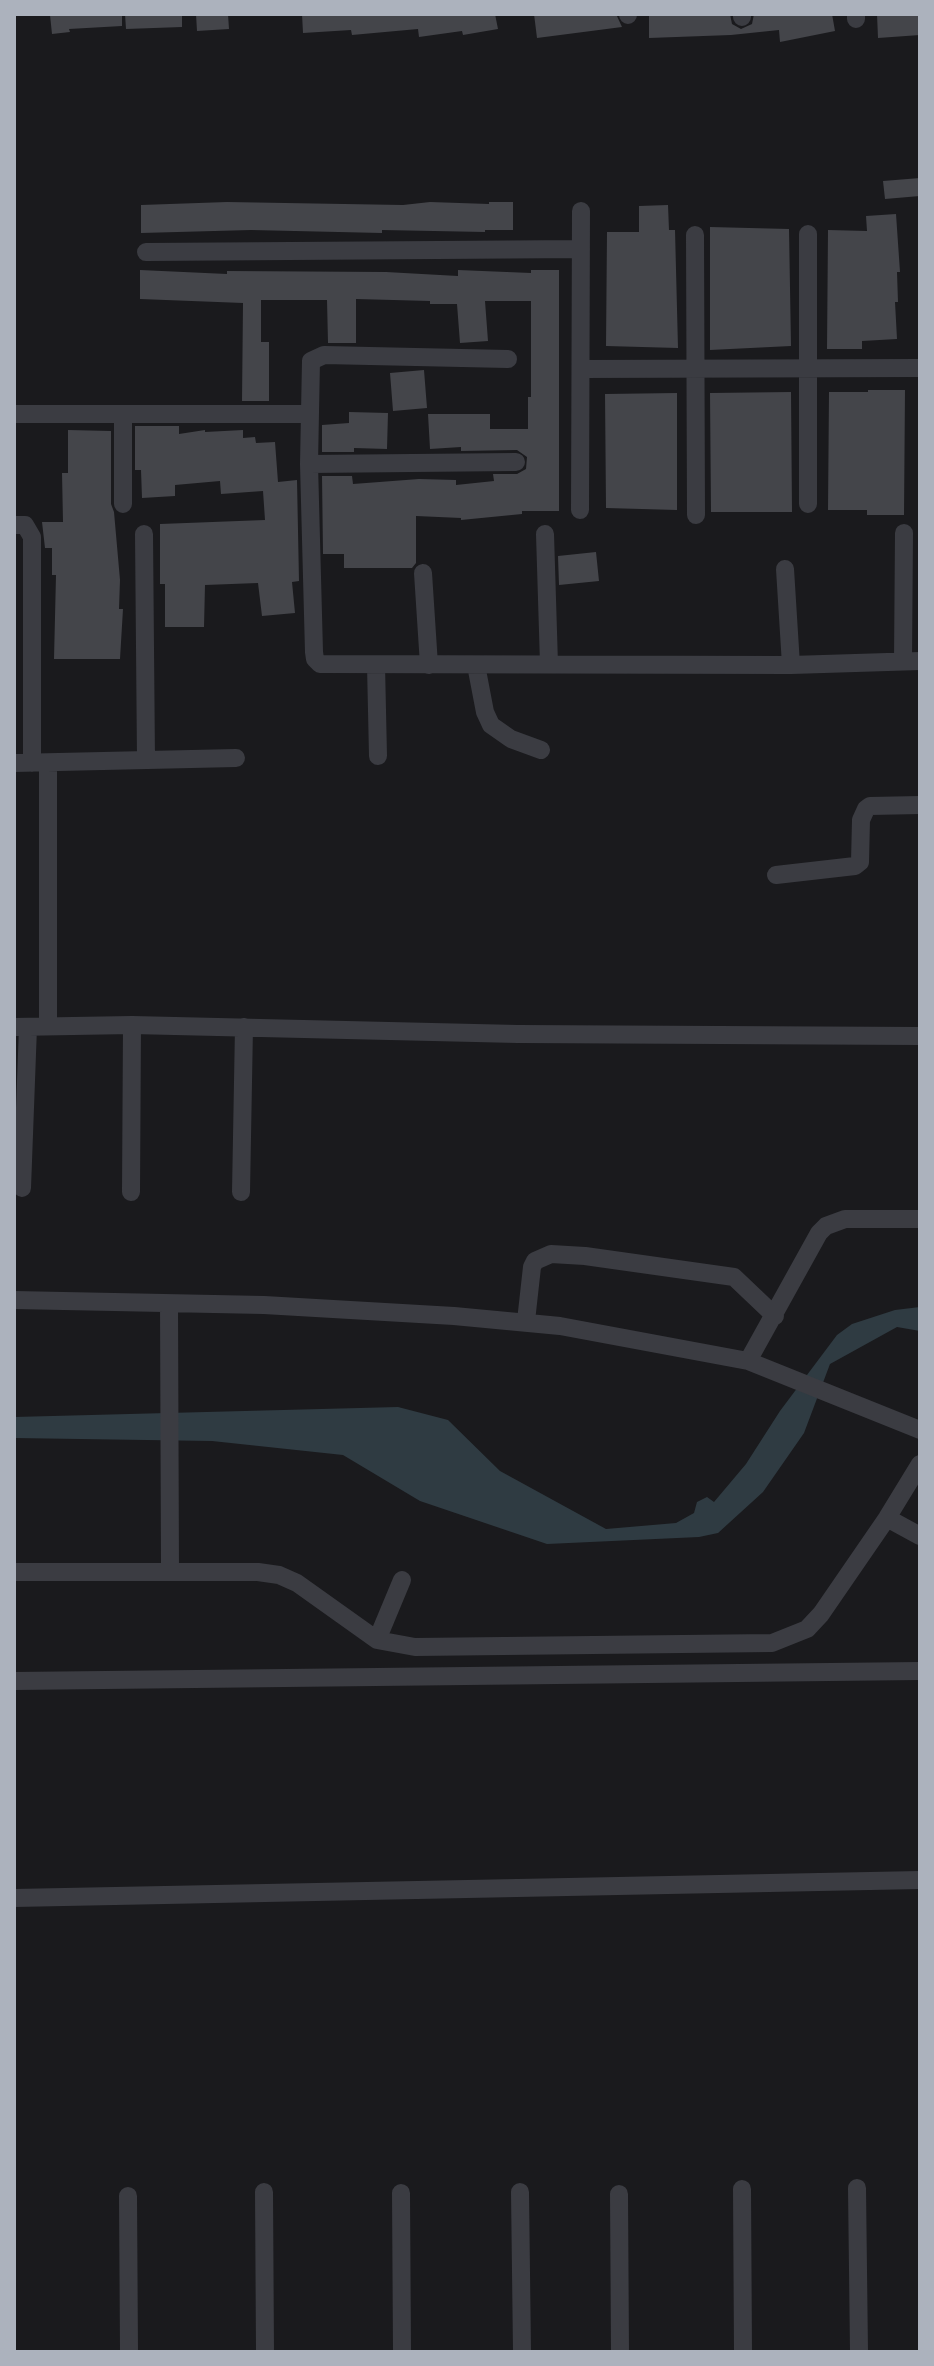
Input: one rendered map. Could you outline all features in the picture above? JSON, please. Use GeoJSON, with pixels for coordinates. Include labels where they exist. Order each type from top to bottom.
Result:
{"type":"FeatureCollection","features":[{"type":"Feature","properties":{"kind":"street"},"geometry":{"type":"LineString","coordinates":[[580,510],[581,211]]}},
{"type":"Feature","properties":{"kind":"street"},"geometry":{"type":"LineString","coordinates":[[808,234],[808,504]]}},
{"type":"Feature","properties":{"kind":"street"},"geometry":{"type":"LineString","coordinates":[[695,235],[696,515]]}},
{"type":"Feature","properties":{"kind":"street"},"geometry":{"type":"LineString","coordinates":[[146,252],[581,249]]}},
{"type":"Feature","properties":{"kind":"street"},"geometry":{"type":"LineString","coordinates":[[508,359],[317,357],[311,361],[309,464],[315,659],[325,665],[791,665],[912,661],[904,533]]}},
{"type":"Feature","properties":{"kind":"street"},"geometry":{"type":"LineString","coordinates":[[581,369],[920,368]]}},
{"type":"Feature","properties":{"kind":"street"},"geometry":{"type":"LineString","coordinates":[[14,414],[309,414]]}},
{"type":"Feature","properties":{"kind":"street"},"geometry":{"type":"LineString","coordinates":[[123,416],[123,504]]}},
{"type":"Feature","properties":{"kind":"street"},"geometry":{"type":"LineString","coordinates":[[309,464],[516,462]]}},
{"type":"Feature","properties":{"kind":"street"},"geometry":{"type":"LineString","coordinates":[[14,525],[25,525],[32,537],[31,763],[48,1026]]}},
{"type":"Feature","properties":{"kind":"street"},"geometry":{"type":"LineString","coordinates":[[144,534],[146,760]]}},
{"type":"Feature","properties":{"kind":"street"},"geometry":{"type":"LineString","coordinates":[[545,534],[549,664]]}},
{"type":"Feature","properties":{"kind":"street"},"geometry":{"type":"LineString","coordinates":[[785,569],[791,665]]}},
{"type":"Feature","properties":{"kind":"street"},"geometry":{"type":"LineString","coordinates":[[423,573],[429,665]]}},
{"type":"Feature","properties":{"kind":"street"},"geometry":{"type":"LineString","coordinates":[[376,665],[378,756]]}},
{"type":"Feature","properties":{"kind":"street"},"geometry":{"type":"LineString","coordinates":[[476,665],[485,712],[491,725],[511,739],[541,750]]}},
{"type":"Feature","properties":{"kind":"street"},"geometry":{"type":"LineString","coordinates":[[31,763],[236,758]]}},
{"type":"Feature","properties":{"kind":"street"},"geometry":{"type":"LineString","coordinates":[[776,875],[855,866],[860,862],[861,820],[866,809],[870,806],[920,805]]}},
{"type":"Feature","properties":{"kind":"street"},"geometry":{"type":"LineString","coordinates":[[131,1192],[132,1025]]}},
{"type":"Feature","properties":{"kind":"street"},"geometry":{"type":"LineString","coordinates":[[22,1188],[21,1027],[132,1025],[518,1034],[920,1036]]}},
{"type":"Feature","properties":{"kind":"street"},"geometry":{"type":"LineString","coordinates":[[241,1192],[244,1027]]}},
{"type":"Feature","properties":{"kind":"street"},"geometry":{"type":"LineString","coordinates":[[748,1361],[819,1233],[826,1226],[845,1219],[920,1219]]}},
{"type":"Feature","properties":{"kind":"street"},"geometry":{"type":"LineString","coordinates":[[526,1321],[532,1267],[540,1257],[551,1254],[734,1277],[775,1316]]}},
{"type":"Feature","properties":{"kind":"street"},"geometry":{"type":"LineString","coordinates":[[14,1300],[264,1305],[526,1321],[608,1333],[748,1361],[920,1430]]}},
{"type":"Feature","properties":{"kind":"street"},"geometry":{"type":"LineString","coordinates":[[169,1304],[170,1571]]}},
{"type":"Feature","properties":{"kind":"street"},"geometry":{"type":"LineString","coordinates":[[14,1572],[170,1571],[279,1575],[297,1583],[377,1640],[415,1647],[772,1643],[807,1629],[821,1614],[920,1464]]}},
{"type":"Feature","properties":{"kind":"street"},"geometry":{"type":"LineString","coordinates":[[887,1518],[920,1536]]}},
{"type":"Feature","properties":{"kind":"street"},"geometry":{"type":"LineString","coordinates":[[377,1640],[402,1580]]}},
{"type":"Feature","properties":{"kind":"street"},"geometry":{"type":"LineString","coordinates":[[14,1681],[920,1671]]}},
{"type":"Feature","properties":{"kind":"street"},"geometry":{"type":"LineString","coordinates":[[14,1898],[920,1880]]}},
{"type":"Feature","properties":{"kind":"street"},"geometry":{"type":"LineString","coordinates":[[857,2188],[859,2352]]}},
{"type":"Feature","properties":{"kind":"street"},"geometry":{"type":"LineString","coordinates":[[742,2189],[743,2352]]}},
{"type":"Feature","properties":{"kind":"street"},"geometry":{"type":"LineString","coordinates":[[264,2192],[265,2352]]}},
{"type":"Feature","properties":{"kind":"street"},"geometry":{"type":"LineString","coordinates":[[520,2192],[522,2352]]}},
{"type":"Feature","properties":{"kind":"street"},"geometry":{"type":"LineString","coordinates":[[401,2193],[402,2352]]}},
{"type":"Feature","properties":{"kind":"street"},"geometry":{"type":"LineString","coordinates":[[619,2194],[620,2352]]}},
{"type":"Feature","properties":{"kind":"street"},"geometry":{"type":"LineString","coordinates":[[128,2196],[129,2352]]}},
{"type":"Feature","properties":{"kind":"shaded area"},"geometry":{"type":"Polygon","coordinates":[[[920,1307],[920,1331],[897,1327],[830,1364],[804,1433],[763,1492],[718,1533],[699,1537],[547,1544],[420,1501],[343,1455],[212,1441],[14,1438],[14,1417],[398,1407],[448,1420],[500,1471],[606,1529],[676,1523],[694,1513],[697,1502],[707,1497],[714,1502],[746,1464],[780,1411],[837,1335],[852,1324],[895,1310],[920,1307]]]}},
{"type":"Feature","properties":{"kind":"building"},"geometry":{"type":"Polygon","coordinates":[[[122,14],[122,26],[69,29],[70,32],[52,34],[50,15],[122,14]]]}},
{"type":"Feature","properties":{"kind":"building"},"geometry":{"type":"Polygon","coordinates":[[[125,14],[182,14],[182,27],[126,29],[125,14]]]}},
{"type":"Feature","properties":{"kind":"building"},"geometry":{"type":"Polygon","coordinates":[[[196,14],[228,14],[229,29],[197,31],[196,14]]]}},
{"type":"Feature","properties":{"kind":"building"},"geometry":{"type":"Polygon","coordinates":[[[302,14],[495,14],[498,29],[463,35],[462,31],[419,37],[418,29],[352,35],[351,30],[303,33],[302,14]]]}},
{"type":"Feature","properties":{"kind":"building"},"geometry":{"type":"Polygon","coordinates":[[[534,14],[616,14],[622,27],[537,38],[534,14]]]}},
{"type":"Feature","properties":{"kind":"building"},"geometry":{"type":"Polygon","coordinates":[[[649,14],[730,14],[732,24],[741,29],[752,24],[754,14],[832,14],[835,31],[780,42],[779,30],[649,38],[649,14]]]}},
{"type":"Feature","properties":{"kind":"building"},"geometry":{"type":"Polygon","coordinates":[[[877,14],[920,14],[920,35],[878,38],[877,14]]]}},
{"type":"Feature","properties":{"kind":"building"},"geometry":{"type":"Polygon","coordinates":[[[920,178],[920,196],[885,199],[883,181],[920,178]]]}},
{"type":"Feature","properties":{"kind":"building"},"geometry":{"type":"Polygon","coordinates":[[[227,202],[403,205],[513,202],[513,230],[141,233],[141,205],[227,202]]]}},
{"type":"Feature","properties":{"kind":"building"},"geometry":{"type":"Polygon","coordinates":[[[668,205],[669,230],[675,230],[678,348],[606,346],[607,232],[639,232],[639,206],[668,205]]]}},
{"type":"Feature","properties":{"kind":"building"},"geometry":{"type":"Polygon","coordinates":[[[896,214],[900,272],[897,272],[898,302],[895,302],[897,339],[862,341],[862,349],[827,349],[828,230],[867,231],[866,216],[896,214]]]}},
{"type":"Feature","properties":{"kind":"building"},"geometry":{"type":"Polygon","coordinates":[[[710,227],[789,229],[791,346],[710,350],[710,227]]]}},
{"type":"Feature","properties":{"kind":"building"},"geometry":{"type":"Polygon","coordinates":[[[140,270],[227,274],[227,271],[386,272],[458,276],[458,270],[531,273],[531,270],[559,270],[559,511],[522,511],[522,514],[461,520],[416,516],[416,563],[412,568],[344,568],[344,554],[323,554],[322,476],[352,476],[353,484],[419,479],[456,480],[456,485],[494,481],[493,474],[517,474],[526,469],[527,457],[517,450],[430,449],[428,414],[490,414],[490,429],[528,429],[531,301],[485,301],[488,341],[460,343],[457,304],[356,299],[356,343],[328,343],[327,300],[261,300],[261,342],[269,342],[269,401],[242,401],[243,303],[140,299],[140,270]]]}},
{"type":"Feature","properties":{"kind":"building"},"geometry":{"type":"Polygon","coordinates":[[[424,370],[427,408],[393,411],[390,373],[424,370]]]}},
{"type":"Feature","properties":{"kind":"building"},"geometry":{"type":"Polygon","coordinates":[[[905,390],[904,515],[867,515],[867,510],[828,510],[829,392],[905,390]]]}},
{"type":"Feature","properties":{"kind":"building"},"geometry":{"type":"Polygon","coordinates":[[[791,392],[792,512],[711,512],[710,393],[791,392]]]}},
{"type":"Feature","properties":{"kind":"building"},"geometry":{"type":"Polygon","coordinates":[[[677,393],[677,510],[606,508],[605,394],[677,393]]]}},
{"type":"Feature","properties":{"kind":"building"},"geometry":{"type":"Polygon","coordinates":[[[349,412],[388,413],[387,449],[354,448],[354,452],[322,452],[322,425],[349,423],[349,412]]]}},
{"type":"Feature","properties":{"kind":"building"},"geometry":{"type":"Polygon","coordinates":[[[135,426],[179,426],[179,434],[243,430],[243,438],[255,437],[256,443],[275,442],[278,482],[297,480],[299,581],[292,582],[295,613],[262,616],[258,583],[205,585],[204,627],[165,627],[165,584],[160,584],[160,524],[265,520],[263,491],[221,494],[220,481],[175,485],[175,496],[142,498],[141,470],[135,470],[135,426]]]}},
{"type":"Feature","properties":{"kind":"building"},"geometry":{"type":"Polygon","coordinates":[[[68,430],[111,431],[111,504],[120,580],[119,609],[123,609],[120,659],[54,659],[56,575],[52,575],[52,548],[45,548],[42,522],[63,522],[62,473],[68,473],[68,430]]]}},
{"type":"Feature","properties":{"kind":"building"},"geometry":{"type":"Polygon","coordinates":[[[596,552],[599,581],[559,585],[558,556],[596,552]]]}}]}
